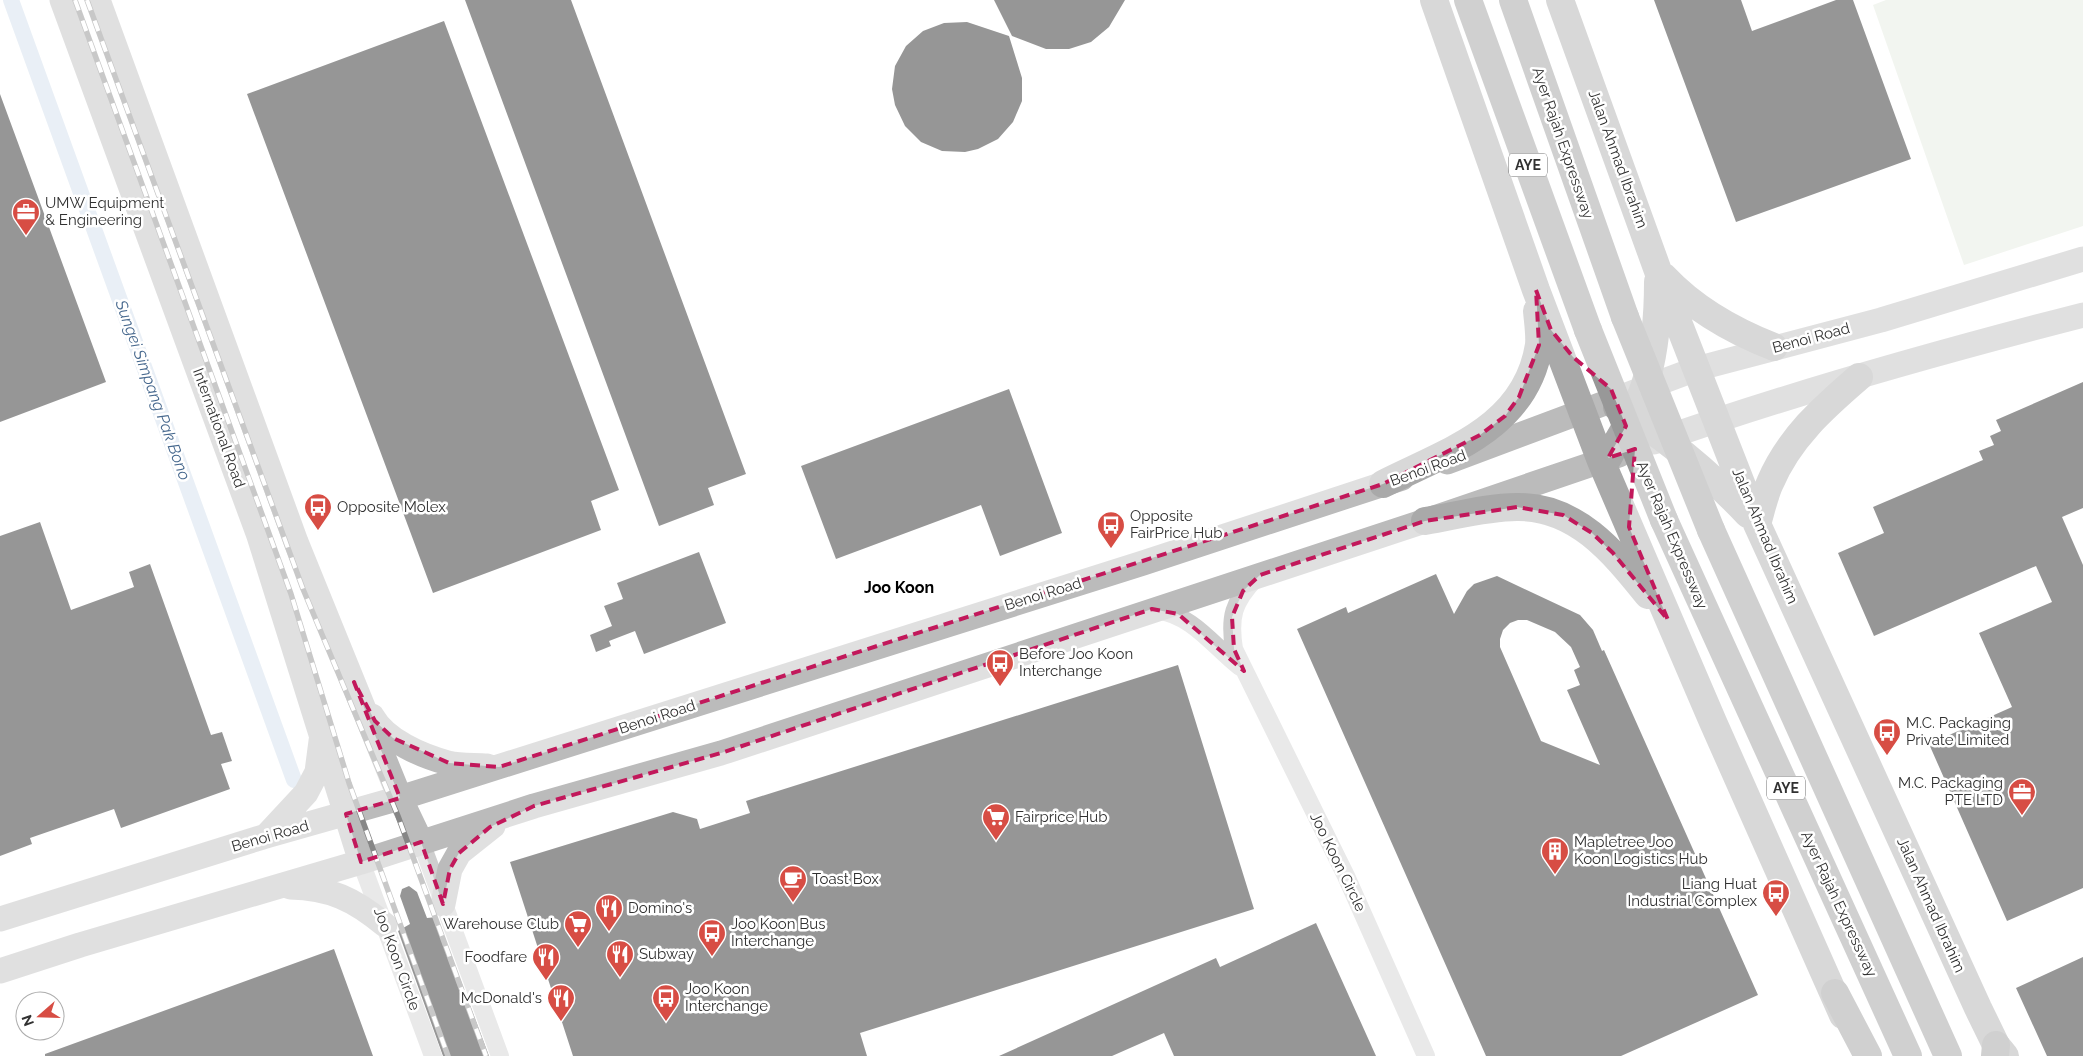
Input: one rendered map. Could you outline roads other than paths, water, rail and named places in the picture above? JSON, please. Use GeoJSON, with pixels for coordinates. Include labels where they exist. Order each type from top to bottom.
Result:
{"type":"FeatureCollection","features":[{"type":"Feature","properties":{"kind":"highway","name":"Ayer Rajah Expressway"},"geometry":{"type":"LineString","coordinates":[[1468,0],[1588,330],[1664,520],[1908,1056]]}},
{"type":"Feature","properties":{"kind":"highway","name":"Ayer Rajah Expressway"},"geometry":{"type":"LineString","coordinates":[[1513,0],[1625,317],[1711,530],[1948,1056]]}},
{"type":"Feature","properties":{"kind":"highway"},"geometry":{"type":"LineString","coordinates":[[1835,993],[1868,1056]]}},
{"type":"Feature","properties":{"kind":"main road","name":"International Road"},"geometry":{"type":"LineString","coordinates":[[62,0],[259,536],[361,862]]}},
{"type":"Feature","properties":{"kind":"main road"},"geometry":{"type":"LineString","coordinates":[[98,0],[296,542],[400,798],[421,842]]}},
{"type":"Feature","properties":{"kind":"main road"},"geometry":{"type":"LineString","coordinates":[[1434,0],[1536,290],[1583,412],[1604,460],[1628,527],[1835,993],[1859,1056]]}},
{"type":"Feature","properties":{"kind":"main road","name":"Jalan Ahmad Ibrahim"},"geometry":{"type":"LineString","coordinates":[[1560,0],[1658,271],[1715,420],[1758,524],[1998,1052]]}},
{"type":"Feature","properties":{"kind":"main road","name":"Benoi Road"},"geometry":{"type":"LineString","coordinates":[[0,919],[266,836],[400,798],[1124,569],[1383,484],[1583,412],[1636,403],[1696,369],[1881,320],[2083,259]]}},
{"type":"Feature","properties":{"kind":"main road"},"geometry":{"type":"LineString","coordinates":[[1658,271],[1677,291],[1703,311],[1743,335],[1774,348]]}},
{"type":"Feature","properties":{"kind":"main road"},"geometry":{"type":"LineString","coordinates":[[1604,460],[1636,403],[1647,379],[1656,331],[1658,271]]}},
{"type":"Feature","properties":{"kind":"main road"},"geometry":{"type":"LineString","coordinates":[[1383,484],[1480,435],[1505,416],[1519,397],[1530,375],[1539,345],[1536,290]]}},
{"type":"Feature","properties":{"kind":"main road"},"geometry":{"type":"LineString","coordinates":[[0,971],[80,945],[361,862],[534,806],[721,753],[1152,609],[1425,521],[1715,420],[1977,342],[2083,315]]}},
{"type":"Feature","properties":{"kind":"main road"},"geometry":{"type":"LineString","coordinates":[[1552,330],[1573,357],[1636,403],[1674,435],[1758,524]]}},
{"type":"Feature","properties":{"kind":"main road"},"geometry":{"type":"LineString","coordinates":[[1758,524],[1769,484],[1784,457],[1816,414],[1859,377]]}},
{"type":"Feature","properties":{"kind":"main road"},"geometry":{"type":"LineString","coordinates":[[1628,527],[1635,449],[1636,403]]}},
{"type":"Feature","properties":{"kind":"main road"},"geometry":{"type":"LineString","coordinates":[[1425,521],[1517,507],[1541,509],[1563,515],[1592,533],[1612,553],[1668,620]]}},
{"type":"Feature","properties":{"kind":"main road"},"geometry":{"type":"LineString","coordinates":[[354,682],[375,721],[393,738],[419,753],[450,763],[499,767]]}},
{"type":"Feature","properties":{"kind":"main road"},"geometry":{"type":"LineString","coordinates":[[266,836],[306,793],[317,772],[321,733]]}},
{"type":"Feature","properties":{"kind":"main road"},"geometry":{"type":"LineString","coordinates":[[443,904],[450,869],[459,853],[490,827],[534,806]]}},
{"type":"Feature","properties":{"kind":"main road"},"geometry":{"type":"LineString","coordinates":[[279,886],[312,888],[339,894],[364,908],[384,925]]}},
{"type":"Feature","properties":{"kind":"street","name":"Joo Koon Circle"},"geometry":{"type":"LineString","coordinates":[[1260,574],[1243,591],[1236,604],[1232,616],[1231,632],[1234,649],[1346,876],[1426,1056]]}},
{"type":"Feature","properties":{"kind":"street","name":"Joo Koon Circle"},"geometry":{"type":"LineString","coordinates":[[1152,609],[1178,614],[1199,629],[1222,653],[1244,671]]}},
{"type":"Feature","properties":{"kind":"street"},"geometry":{"type":"LineString","coordinates":[[421,842],[500,1056]]}},
{"type":"Feature","properties":{"kind":"street","name":"Joo Koon Circle"},"geometry":{"type":"LineString","coordinates":[[361,862],[433,1056]]}},
{"type":"Feature","properties":{"kind":"waterway","name":"Sungei Simpang Pak Bono"},"geometry":{"type":"LineString","coordinates":[[11,0],[294,780]]}},
{"type":"Feature","properties":{"kind":"railway"},"geometry":{"type":"LineString","coordinates":[[75,0],[291,594],[349,783],[448,1056]]}},
{"type":"Feature","properties":{"kind":"railway"},"geometry":{"type":"LineString","coordinates":[[87,0],[303,589],[398,816],[486,1056]]}},
{"type":"Feature","properties":{"kind":"place","name":"UMW Equipment & Engineering"},"geometry":{"type":"Point","coordinates":[26,236]}},
{"type":"Feature","properties":{"kind":"place","name":"Opposite Molex"},"geometry":{"type":"Point","coordinates":[318,531]}},
{"type":"Feature","properties":{"kind":"place","name":"Opposite FairPrice Hub"},"geometry":{"type":"Point","coordinates":[1111,549]}},
{"type":"Feature","properties":{"kind":"place","name":"Before Joo Koon Interchange"},"geometry":{"type":"Point","coordinates":[1000,687]}},
{"type":"Feature","properties":{"kind":"place","name":"M.C. Packaging Private Limited"},"geometry":{"type":"Point","coordinates":[1887,756]}},
{"type":"Feature","properties":{"kind":"place","name":"M.C. Packaging PTE LTD"},"geometry":{"type":"Point","coordinates":[2022,816]}},
{"type":"Feature","properties":{"kind":"place","name":"Fairprice Hub"},"geometry":{"type":"Point","coordinates":[996,841]}},
{"type":"Feature","properties":{"kind":"place","name":"Mapletree Joo Koon Logistics Hub"},"geometry":{"type":"Point","coordinates":[1555,875]}},
{"type":"Feature","properties":{"kind":"place","name":"Toast Box"},"geometry":{"type":"Point","coordinates":[793,903]}},
{"type":"Feature","properties":{"kind":"place","name":"Liang Huat Industrial Complex"},"geometry":{"type":"Point","coordinates":[1776,917]}},
{"type":"Feature","properties":{"kind":"place","name":"Domino's"},"geometry":{"type":"Point","coordinates":[609,932]}},
{"type":"Feature","properties":{"kind":"place","name":"Warehouse Club"},"geometry":{"type":"Point","coordinates":[578,948]}},
{"type":"Feature","properties":{"kind":"place","name":"Joo Koon Bus Interchange"},"geometry":{"type":"Point","coordinates":[712,957]}},
{"type":"Feature","properties":{"kind":"place","name":"Subway"},"geometry":{"type":"Point","coordinates":[620,978]}},
{"type":"Feature","properties":{"kind":"place","name":"Foodfare"},"geometry":{"type":"Point","coordinates":[546,981]}},
{"type":"Feature","properties":{"kind":"place","name":"McDonald's"},"geometry":{"type":"Point","coordinates":[561,1022]}},
{"type":"Feature","properties":{"kind":"place","name":"Joo Koon Interchange"},"geometry":{"type":"Point","coordinates":[666,1022]}},
{"type":"Feature","properties":{"kind":"district","name":"Joo Koon"},"geometry":{"type":"Point","coordinates":[899,587]}}]}
